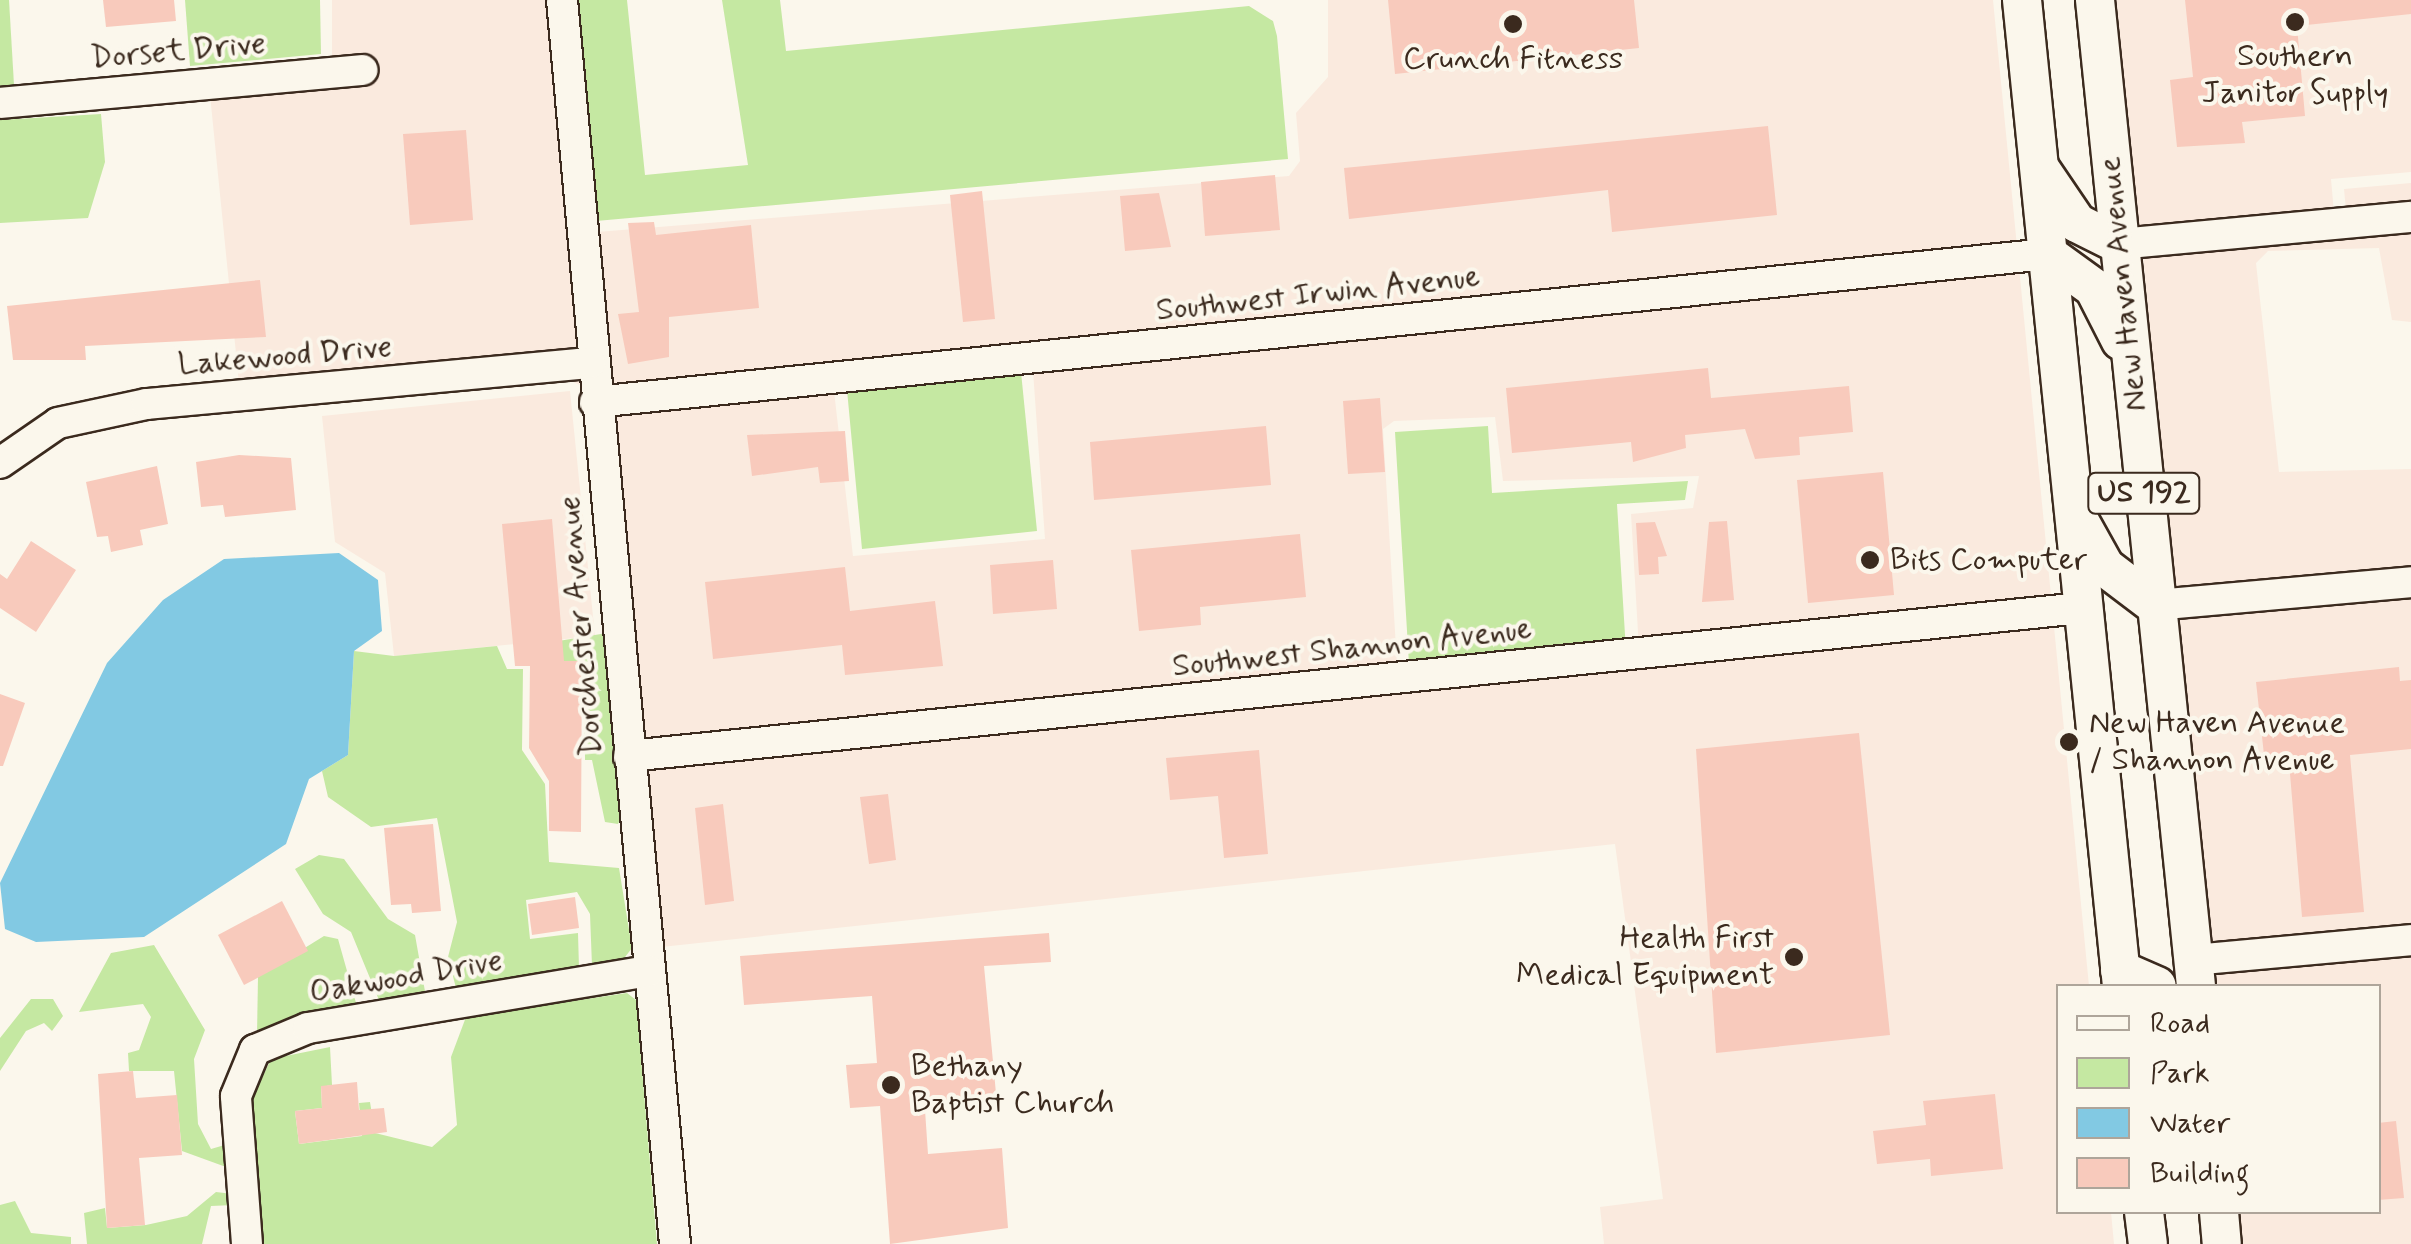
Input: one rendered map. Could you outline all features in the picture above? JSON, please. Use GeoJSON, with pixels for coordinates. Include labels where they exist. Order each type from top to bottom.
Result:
{"type":"FeatureCollection","features":[{"type":"Feature","properties":{"kind":"main road","name":"US 192"},"geometry":{"type":"LineString","coordinates":[[2022,0],[2121,978]]}},
{"type":"Feature","properties":{"kind":"main road","name":"New Haven Avenue"},"geometry":{"type":"LineString","coordinates":[[2095,0],[2194,973]]}},
{"type":"Feature","properties":{"kind":"main road"},"geometry":{"type":"LineString","coordinates":[[2037,164],[2077,223],[2119,244]]}},
{"type":"Feature","properties":{"kind":"main road"},"geometry":{"type":"LineString","coordinates":[[2047,254],[2094,288],[2131,360]]}},
{"type":"Feature","properties":{"kind":"main road"},"geometry":{"type":"LineString","coordinates":[[2072,506],[2106,567],[2155,605]]}},
{"type":"Feature","properties":{"kind":"main road"},"geometry":{"type":"LineString","coordinates":[[2121,978],[2148,984]]}},
{"type":"Feature","properties":{"kind":"main road"},"geometry":{"type":"LineString","coordinates":[[2144,1214],[2148,1244]]}},
{"type":"Feature","properties":{"kind":"main road"},"geometry":{"type":"LineString","coordinates":[[2219,1214],[2222,1244]]}},
{"type":"Feature","properties":{"kind":"street","name":"Dorchester Avenue"},"geometry":{"type":"LineString","coordinates":[[562,0],[590,363],[675,1244]]}},
{"type":"Feature","properties":{"kind":"street","name":"Dorset Drive"},"geometry":{"type":"LineString","coordinates":[[0,102],[362,70]]}},
{"type":"Feature","properties":{"kind":"street"},"geometry":{"type":"LineString","coordinates":[[2119,244],[2411,218]]}},
{"type":"Feature","properties":{"kind":"street","name":"Southwest Irwin Avenue"},"geometry":{"type":"LineString","coordinates":[[595,402],[2047,254]]}},
{"type":"Feature","properties":{"kind":"street","name":"Lakewood Drive"},"geometry":{"type":"LineString","coordinates":[[0,463],[58,424],[146,404],[590,363]]}},
{"type":"Feature","properties":{"kind":"street"},"geometry":{"type":"LineString","coordinates":[[2155,605],[2411,582]]}},
{"type":"Feature","properties":{"kind":"street","name":"Southwest Shannon Avenue"},"geometry":{"type":"LineString","coordinates":[[629,756],[2082,608]]}},
{"type":"Feature","properties":{"kind":"street"},"geometry":{"type":"LineString","coordinates":[[2194,973],[2411,940]]}},
{"type":"Feature","properties":{"kind":"street","name":"Oakwood Drive"},"geometry":{"type":"LineString","coordinates":[[246,1244],[236,1096],[255,1050],[308,1028],[649,971]]}},
{"type":"Feature","properties":{"kind":"shaded area"},"geometry":{"type":"Polygon","coordinates":[[[332,0],[564,0],[597,232],[1289,176],[1300,161],[1296,113],[1328,77],[1328,0],[1993,0],[2089,984],[2056,984],[2056,1214],[2111,1214],[2114,1244],[1604,1244],[1600,1207],[1663,1199],[1615,844],[652,948],[582,386],[569,380],[242,413],[208,75],[332,60],[332,0]],[[1033,371],[834,391],[853,556],[1045,539],[1033,371]],[[1495,417],[1394,421],[1383,429],[1397,665],[1639,649],[1631,514],[1693,508],[1699,476],[1503,481],[1495,417]]]}},
{"type":"Feature","properties":{"kind":"shaded area"},"geometry":{"type":"Polygon","coordinates":[[[2095,0],[2411,0],[2411,172],[2331,179],[2335,224],[2119,244],[2095,0]]]}},
{"type":"Feature","properties":{"kind":"shaded area"},"geometry":{"type":"Polygon","coordinates":[[[2411,183],[2411,204],[2346,210],[2344,189],[2411,183]]]}},
{"type":"Feature","properties":{"kind":"shaded area"},"geometry":{"type":"Polygon","coordinates":[[[2411,230],[2411,322],[2392,320],[2379,248],[2268,251],[2256,263],[2279,472],[2411,469],[2411,569],[2173,591],[2143,255],[2411,230]]]}},
{"type":"Feature","properties":{"kind":"shaded area"},"geometry":{"type":"Polygon","coordinates":[[[570,391],[595,636],[394,656],[385,573],[335,542],[322,416],[570,391]]]}},
{"type":"Feature","properties":{"kind":"shaded area"},"geometry":{"type":"Polygon","coordinates":[[[2411,595],[2411,927],[2206,946],[2176,616],[2411,595]]]}},
{"type":"Feature","properties":{"kind":"shaded area"},"geometry":{"type":"Polygon","coordinates":[[[2411,953],[2411,1244],[2237,1244],[2234,1214],[2381,1214],[2381,984],[2210,984],[2209,972],[2411,953]]]}},
{"type":"Feature","properties":{"kind":"green space"},"geometry":{"type":"Polygon","coordinates":[[[0,0],[9,0],[14,85],[0,86],[0,0]]]}},
{"type":"Feature","properties":{"kind":"green space"},"geometry":{"type":"Polygon","coordinates":[[[185,0],[320,0],[321,54],[190,66],[185,0]]]}},
{"type":"Feature","properties":{"kind":"green space"},"geometry":{"type":"Polygon","coordinates":[[[577,0],[627,0],[645,175],[748,165],[722,0],[780,0],[786,51],[1249,6],[1273,21],[1277,36],[1288,159],[596,221],[577,0]]]}},
{"type":"Feature","properties":{"kind":"green space"},"geometry":{"type":"Polygon","coordinates":[[[101,114],[105,162],[88,218],[0,223],[0,120],[101,114]]]}},
{"type":"Feature","properties":{"kind":"green space"},"geometry":{"type":"Polygon","coordinates":[[[1021,372],[1037,531],[862,549],[847,390],[1021,372]]]}},
{"type":"Feature","properties":{"kind":"green space"},"geometry":{"type":"Polygon","coordinates":[[[1488,426],[1492,493],[1688,481],[1685,500],[1617,504],[1626,651],[1409,664],[1395,432],[1488,426]]]}},
{"type":"Feature","properties":{"kind":"green space"},"geometry":{"type":"Polygon","coordinates":[[[607,633],[622,815],[618,824],[605,822],[592,760],[585,760],[584,661],[523,661],[522,647],[607,633]]]}},
{"type":"Feature","properties":{"kind":"green space"},"geometry":{"type":"Polygon","coordinates":[[[497,646],[507,669],[523,669],[522,750],[545,784],[549,862],[619,868],[632,948],[622,961],[592,966],[590,914],[577,892],[526,900],[530,939],[578,933],[579,968],[456,988],[448,957],[457,922],[437,818],[371,827],[328,797],[322,771],[348,755],[354,651],[394,656],[497,646]]]}},
{"type":"Feature","properties":{"kind":"green space"},"geometry":{"type":"Polygon","coordinates":[[[319,855],[344,859],[388,919],[415,935],[426,997],[381,1005],[351,932],[323,914],[295,869],[319,855]]]}},
{"type":"Feature","properties":{"kind":"green space"},"geometry":{"type":"Polygon","coordinates":[[[324,936],[338,939],[358,1010],[257,1035],[258,977],[324,936]]]}},
{"type":"Feature","properties":{"kind":"green space"},"geometry":{"type":"Polygon","coordinates":[[[154,945],[205,1030],[194,1059],[198,1124],[211,1149],[228,1144],[226,1167],[182,1151],[174,1071],[129,1071],[128,1053],[139,1050],[151,1017],[143,1004],[79,1012],[111,953],[154,945]]]}},
{"type":"Feature","properties":{"kind":"green space"},"geometry":{"type":"Polygon","coordinates":[[[627,993],[636,1000],[657,1244],[259,1244],[253,1097],[271,1059],[330,1047],[332,1085],[321,1087],[322,1108],[295,1111],[299,1144],[362,1136],[359,1103],[370,1102],[375,1133],[432,1147],[457,1125],[451,1057],[466,1017],[627,993]]]}},
{"type":"Feature","properties":{"kind":"green space"},"geometry":{"type":"Polygon","coordinates":[[[31,999],[53,999],[63,1016],[52,1031],[44,1023],[26,1031],[0,1071],[0,1038],[31,999]]]}},
{"type":"Feature","properties":{"kind":"green space"},"geometry":{"type":"Polygon","coordinates":[[[216,1192],[233,1194],[234,1205],[211,1206],[202,1244],[87,1244],[84,1213],[105,1208],[107,1228],[146,1225],[187,1216],[216,1192]]]}},
{"type":"Feature","properties":{"kind":"green space"},"geometry":{"type":"Polygon","coordinates":[[[15,1201],[31,1233],[71,1237],[71,1244],[0,1244],[0,1205],[15,1201]]]}},
{"type":"Feature","properties":{"kind":"water"},"geometry":{"type":"Polygon","coordinates":[[[339,553],[378,580],[382,631],[354,651],[348,755],[309,779],[286,844],[144,937],[36,942],[5,929],[0,883],[107,663],[163,600],[224,559],[339,553]]]}},
{"type":"Feature","properties":{"kind":"building"},"geometry":{"type":"Polygon","coordinates":[[[103,0],[174,0],[176,21],[106,27],[103,0]]]}},
{"type":"Feature","properties":{"kind":"building","name":"Crunch Fitness"},"geometry":{"type":"Polygon","coordinates":[[[1388,0],[1634,0],[1639,48],[1395,74],[1388,0]]]}},
{"type":"Feature","properties":{"kind":"building"},"geometry":{"type":"Polygon","coordinates":[[[2185,0],[2411,0],[2411,14],[2297,26],[2305,116],[2242,122],[2245,143],[2177,147],[2170,80],[2193,77],[2185,0]]]}},
{"type":"Feature","properties":{"kind":"building"},"geometry":{"type":"Polygon","coordinates":[[[1768,126],[1777,215],[1612,232],[1608,190],[1349,219],[1344,168],[1768,126]]]}},
{"type":"Feature","properties":{"kind":"building"},"geometry":{"type":"Polygon","coordinates":[[[466,130],[473,220],[410,225],[403,134],[466,130]]]}},
{"type":"Feature","properties":{"kind":"building"},"geometry":{"type":"Polygon","coordinates":[[[1275,175],[1280,230],[1205,236],[1201,182],[1275,175]]]}},
{"type":"Feature","properties":{"kind":"building"},"geometry":{"type":"Polygon","coordinates":[[[982,191],[995,319],[963,322],[950,195],[982,191]]]}},
{"type":"Feature","properties":{"kind":"building"},"geometry":{"type":"Polygon","coordinates":[[[1159,193],[1171,247],[1125,251],[1120,196],[1159,193]]]}},
{"type":"Feature","properties":{"kind":"building"},"geometry":{"type":"Polygon","coordinates":[[[654,222],[656,235],[751,225],[759,308],[669,317],[669,357],[628,364],[618,314],[639,312],[628,223],[654,222]]]}},
{"type":"Feature","properties":{"kind":"building"},"geometry":{"type":"Polygon","coordinates":[[[260,280],[266,337],[85,346],[86,360],[13,360],[7,306],[260,280]]]}},
{"type":"Feature","properties":{"kind":"building"},"geometry":{"type":"Polygon","coordinates":[[[1708,368],[1711,398],[1849,386],[1853,432],[1799,437],[1800,455],[1755,459],[1745,429],[1685,435],[1686,448],[1633,462],[1631,442],[1512,453],[1506,388],[1708,368]]]}},
{"type":"Feature","properties":{"kind":"building"},"geometry":{"type":"Polygon","coordinates":[[[1380,398],[1385,472],[1348,474],[1343,401],[1380,398]]]}},
{"type":"Feature","properties":{"kind":"building"},"geometry":{"type":"Polygon","coordinates":[[[1266,426],[1271,485],[1094,500],[1090,442],[1266,426]]]}},
{"type":"Feature","properties":{"kind":"building"},"geometry":{"type":"Polygon","coordinates":[[[845,431],[849,481],[820,483],[818,467],[752,476],[747,435],[845,431]]]}},
{"type":"Feature","properties":{"kind":"building"},"geometry":{"type":"Polygon","coordinates":[[[239,455],[291,458],[296,510],[225,517],[223,505],[201,507],[196,462],[239,455]]]}},
{"type":"Feature","properties":{"kind":"building"},"geometry":{"type":"Polygon","coordinates":[[[157,466],[168,524],[140,530],[143,545],[111,552],[108,536],[97,537],[86,482],[157,466]]]}},
{"type":"Feature","properties":{"kind":"building"},"geometry":{"type":"Polygon","coordinates":[[[1883,472],[1894,595],[1808,603],[1797,480],[1883,472]]]}},
{"type":"Feature","properties":{"kind":"building"},"geometry":{"type":"Polygon","coordinates":[[[552,519],[564,661],[582,661],[581,832],[549,831],[549,781],[529,748],[530,666],[515,666],[502,524],[552,519]]]}},
{"type":"Feature","properties":{"kind":"building"},"geometry":{"type":"Polygon","coordinates":[[[1727,521],[1734,600],[1702,602],[1709,522],[1727,521]]]}},
{"type":"Feature","properties":{"kind":"building"},"geometry":{"type":"Polygon","coordinates":[[[1655,522],[1667,556],[1658,557],[1659,574],[1639,575],[1636,523],[1655,522]]]}},
{"type":"Feature","properties":{"kind":"building"},"geometry":{"type":"Polygon","coordinates":[[[1300,534],[1306,597],[1200,607],[1201,625],[1139,631],[1131,550],[1300,534]]]}},
{"type":"Feature","properties":{"kind":"building"},"geometry":{"type":"Polygon","coordinates":[[[31,541],[76,570],[36,632],[0,608],[0,574],[7,579],[31,541]]]}},
{"type":"Feature","properties":{"kind":"building"},"geometry":{"type":"Polygon","coordinates":[[[1053,560],[1057,609],[993,614],[990,565],[1053,560]]]}},
{"type":"Feature","properties":{"kind":"building"},"geometry":{"type":"Polygon","coordinates":[[[845,567],[850,611],[935,601],[943,666],[845,675],[842,645],[713,659],[705,582],[845,567]]]}},
{"type":"Feature","properties":{"kind":"building"},"geometry":{"type":"Polygon","coordinates":[[[2399,667],[2400,681],[2411,680],[2411,749],[2350,755],[2364,912],[2302,917],[2289,762],[2265,764],[2256,682],[2399,667]]]}},
{"type":"Feature","properties":{"kind":"building"},"geometry":{"type":"Polygon","coordinates":[[[0,694],[25,703],[3,766],[0,766],[0,694]]]}},
{"type":"Feature","properties":{"kind":"building","name":"Health First Medical Equipment"},"geometry":{"type":"Polygon","coordinates":[[[1859,733],[1890,1035],[1716,1053],[1696,749],[1859,733]]]}},
{"type":"Feature","properties":{"kind":"building"},"geometry":{"type":"Polygon","coordinates":[[[1259,750],[1268,854],[1224,858],[1218,796],[1170,800],[1166,758],[1259,750]]]}},
{"type":"Feature","properties":{"kind":"building"},"geometry":{"type":"Polygon","coordinates":[[[888,794],[896,860],[869,864],[860,797],[888,794]]]}},
{"type":"Feature","properties":{"kind":"building"},"geometry":{"type":"Polygon","coordinates":[[[723,804],[734,901],[705,905],[695,808],[723,804]]]}},
{"type":"Feature","properties":{"kind":"building"},"geometry":{"type":"Polygon","coordinates":[[[433,824],[441,911],[412,913],[411,904],[391,905],[384,828],[433,824]]]}},
{"type":"Feature","properties":{"kind":"building"},"geometry":{"type":"Polygon","coordinates":[[[575,897],[579,928],[532,935],[528,904],[575,897]]]}},
{"type":"Feature","properties":{"kind":"building"},"geometry":{"type":"Polygon","coordinates":[[[282,901],[308,951],[244,985],[218,935],[282,901]]]}},
{"type":"Feature","properties":{"kind":"building","name":"Bethany Baptist Church"},"geometry":{"type":"Polygon","coordinates":[[[1049,933],[1051,962],[984,966],[997,1104],[925,1110],[928,1154],[1002,1148],[1008,1228],[890,1244],[880,1106],[850,1108],[846,1065],[877,1063],[872,996],[744,1005],[740,956],[1049,933]]]}},
{"type":"Feature","properties":{"kind":"building"},"geometry":{"type":"Polygon","coordinates":[[[133,1071],[136,1098],[177,1095],[182,1155],[139,1158],[145,1225],[107,1228],[98,1074],[133,1071]]]}},
{"type":"Feature","properties":{"kind":"building"},"geometry":{"type":"Polygon","coordinates":[[[357,1082],[359,1110],[384,1108],[387,1132],[299,1144],[295,1111],[322,1108],[321,1086],[357,1082]]]}},
{"type":"Feature","properties":{"kind":"building"},"geometry":{"type":"Polygon","coordinates":[[[1995,1094],[2003,1169],[1931,1176],[1930,1159],[1877,1164],[1873,1131],[1926,1125],[1923,1101],[1995,1094]]]}},
{"type":"Feature","properties":{"kind":"building"},"geometry":{"type":"Polygon","coordinates":[[[2396,1121],[2404,1198],[2381,1200],[2381,1123],[2396,1121]]]}},
{"type":"Feature","properties":{"kind":"place","name":"Southern Janitor Supply"},"geometry":{"type":"Point","coordinates":[2295,22]}},
{"type":"Feature","properties":{"kind":"place","name":"Crunch Fitness"},"geometry":{"type":"Point","coordinates":[1513,24]}},
{"type":"Feature","properties":{"kind":"place","name":"Bits Computer"},"geometry":{"type":"Point","coordinates":[1870,560]}},
{"type":"Feature","properties":{"kind":"place","name":"New Haven Avenue / Shannon Avenue"},"geometry":{"type":"Point","coordinates":[2069,742]}},
{"type":"Feature","properties":{"kind":"place","name":"Health First Medical Equipment"},"geometry":{"type":"Point","coordinates":[1794,957]}},
{"type":"Feature","properties":{"kind":"place","name":"Bethany Baptist Church"},"geometry":{"type":"Point","coordinates":[891,1085]}}]}
